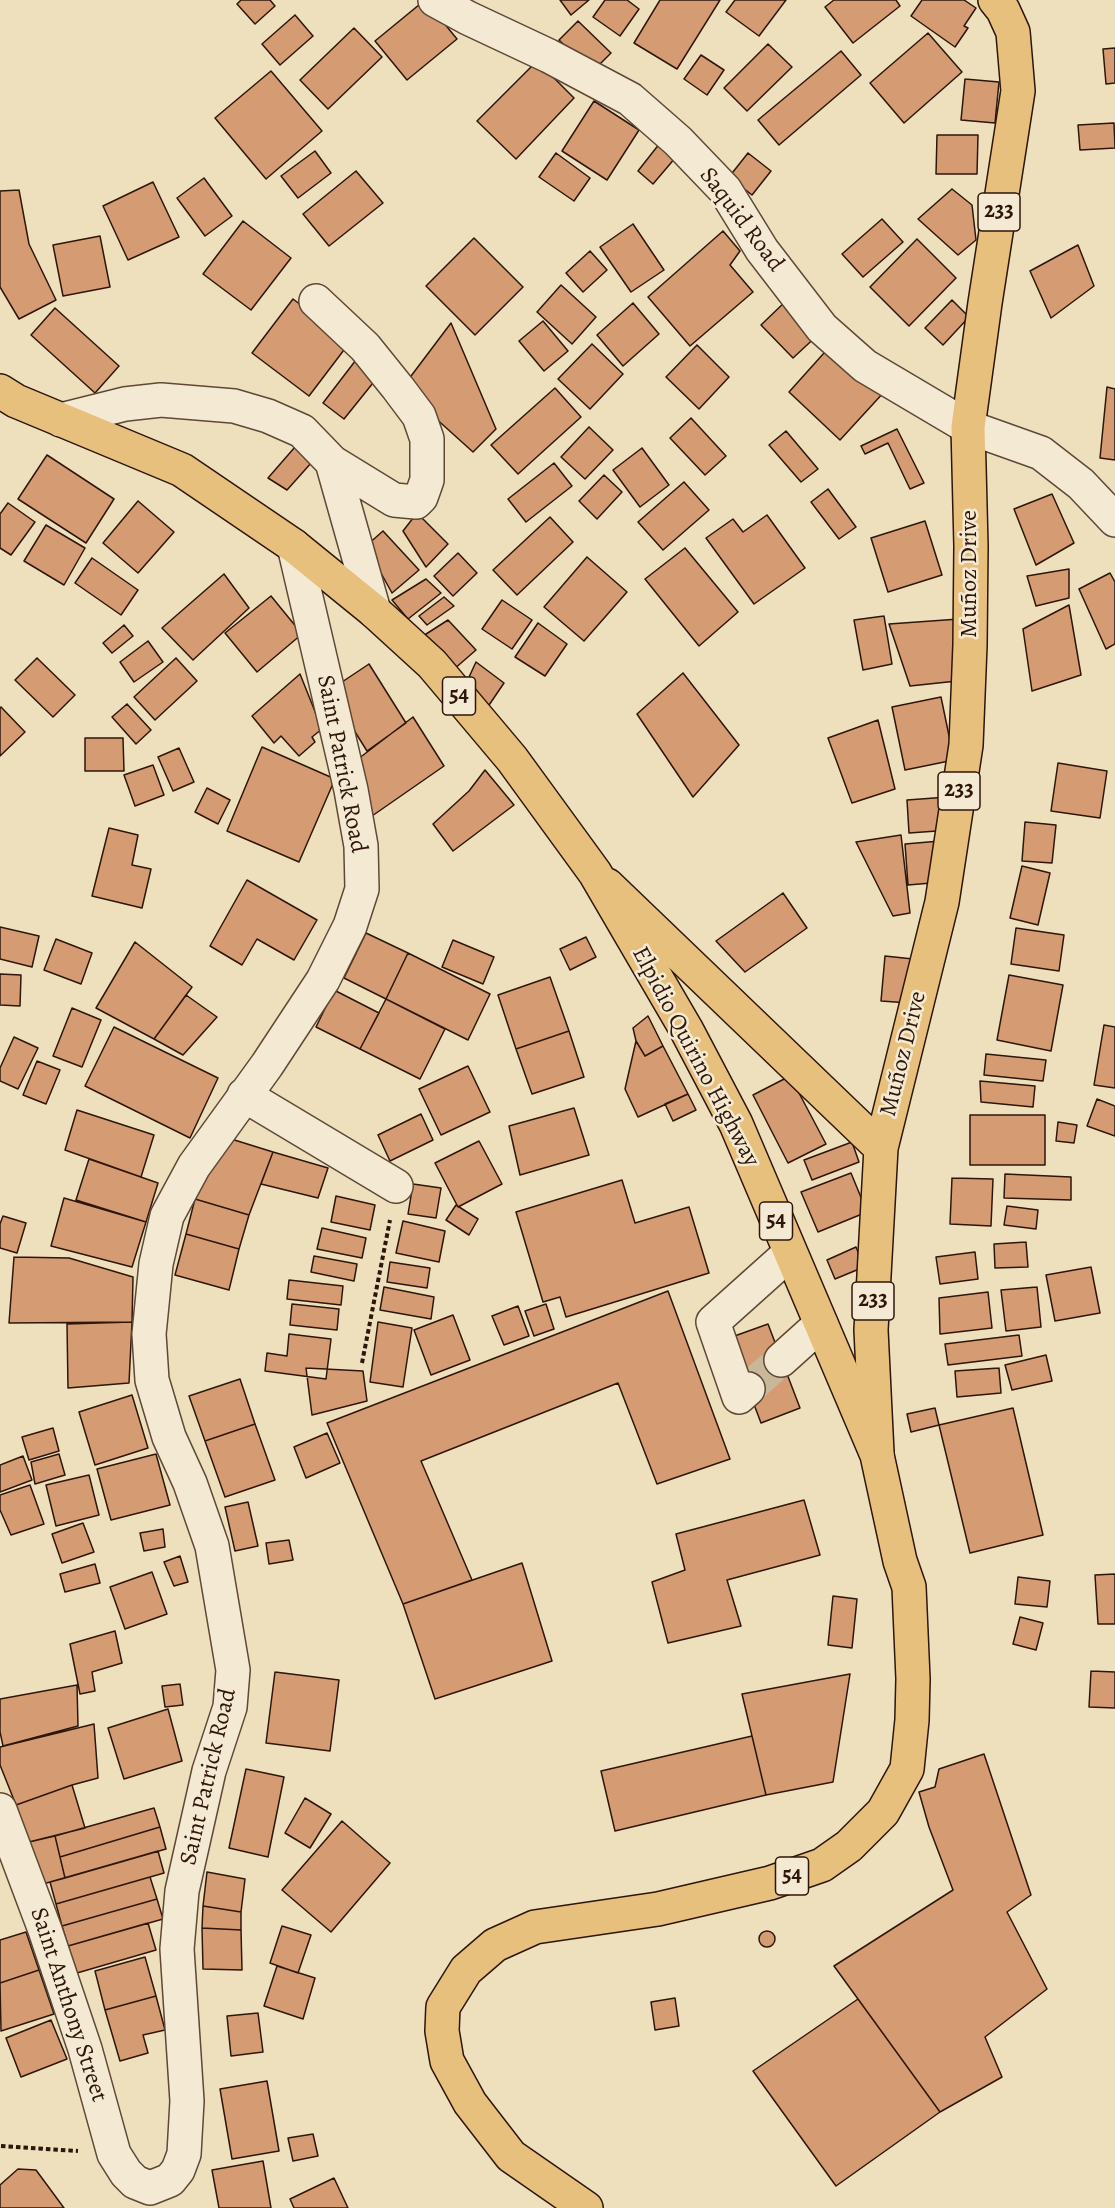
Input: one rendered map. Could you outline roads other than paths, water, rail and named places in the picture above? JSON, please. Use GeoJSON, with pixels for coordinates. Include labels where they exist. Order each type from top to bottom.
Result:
{"type":"FeatureCollection","features":[{"type":"Feature","properties":{"kind":"main road","name":"Muñoz Drive"},"geometry":{"type":"LineString","coordinates":[[877,1455],[872,1330],[881,1148],[942,902],[966,745],[971,546],[968,427],[1018,91],[1012,32],[1003,10],[995,0]]}},
{"type":"Feature","properties":{"kind":"main road","name":"Elpidio Quirino Highway"},"geometry":{"type":"LineString","coordinates":[[0,391],[16,401],[182,470],[294,546],[374,611],[432,664],[512,759],[595,873],[686,1029],[736,1124],[877,1455],[900,1561],[909,1587],[914,1679],[907,1769],[883,1812],[849,1846],[822,1866],[770,1883],[658,1909],[535,1928],[495,1945],[466,1970],[443,2007],[442,2031],[447,2061],[470,2103],[511,2156],[586,2208]]}},
{"type":"Feature","properties":{"kind":"main road","name":"Muñoz Drive"},"geometry":{"type":"LineString","coordinates":[[595,873],[881,1148]]}},
{"type":"Feature","properties":{"kind":"street","name":"Saquid Road"},"geometry":{"type":"LineString","coordinates":[[435,0],[630,99],[678,141],[725,190],[762,250],[822,328],[866,366],[968,427],[1041,453],[1081,484],[1115,520]]}},
{"type":"Feature","properties":{"kind":"street"},"geometry":{"type":"LineString","coordinates":[[61,420],[125,404],[161,400],[234,406],[268,416],[302,431],[332,462],[394,500],[416,502],[421,497],[427,480],[427,439],[419,416],[365,347],[316,301]]}},
{"type":"Feature","properties":{"kind":"street"},"geometry":{"type":"LineString","coordinates":[[332,462],[374,611]]}},
{"type":"Feature","properties":{"kind":"street","name":"Saint Patrick Road"},"geometry":{"type":"LineString","coordinates":[[150,2188],[170,2180],[178,2170],[184,2154],[187,2101],[177,1949],[182,1891],[209,1771],[230,1707],[232,1670],[212,1546],[190,1483],[169,1437],[152,1380],[149,1334],[156,1264],[167,1216],[194,1166],[243,1095],[267,1065],[323,980],[350,926],[362,890],[361,846],[351,790],[294,546]]}},
{"type":"Feature","properties":{"kind":"street"},"geometry":{"type":"LineString","coordinates":[[243,1095],[396,1186]]}},
{"type":"Feature","properties":{"kind":"street"},"geometry":{"type":"LineString","coordinates":[[748,1389],[739,1397],[713,1322],[790,1252]]}},
{"type":"Feature","properties":{"kind":"street"},"geometry":{"type":"LineString","coordinates":[[781,1360],[821,1324]]}},
{"type":"Feature","properties":{"kind":"street","name":"Saint Anthony Street"},"geometry":{"type":"LineString","coordinates":[[0,1810],[45,1930],[85,2049],[114,2154],[126,2173],[135,2182],[150,2188]]}},
{"type":"Feature","properties":{"kind":"tunnel"},"geometry":{"type":"LineString","coordinates":[[748,1389],[781,1360]]}}]}
